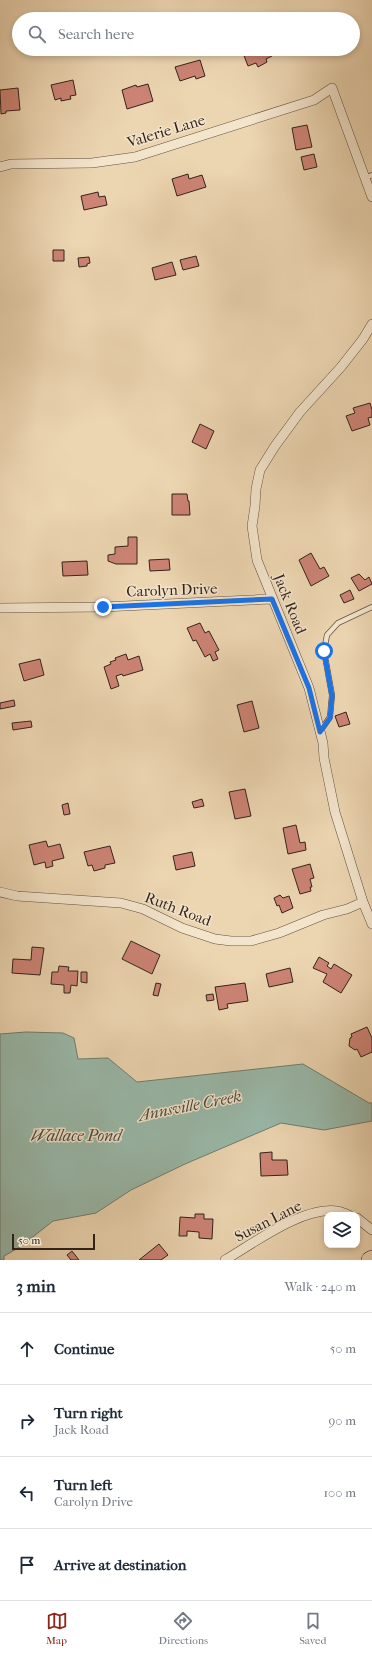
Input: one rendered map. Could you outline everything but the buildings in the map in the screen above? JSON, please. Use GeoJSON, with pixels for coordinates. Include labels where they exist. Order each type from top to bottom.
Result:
{"type":"FeatureCollection","features":[{"type":"Feature","properties":{"kind":"street","name":"Valerie Lane"},"geometry":{"type":"LineString","coordinates":[[0,167],[11,164],[92,163],[135,157],[314,100],[332,88],[369,176]]}},
{"type":"Feature","properties":{"kind":"street"},"geometry":{"type":"LineString","coordinates":[[369,176],[372,197]]}},
{"type":"Feature","properties":{"kind":"street","name":"Jack Road"},"geometry":{"type":"LineString","coordinates":[[371,326],[363,339],[341,367],[300,412],[275,446],[260,470],[256,489],[252,526],[257,560],[309,688],[323,743],[324,758],[336,812],[363,902],[372,924]]}},
{"type":"Feature","properties":{"kind":"street","name":"Carolyn Drive"},"geometry":{"type":"LineString","coordinates":[[0,608],[103,607],[272,599]]}},
{"type":"Feature","properties":{"kind":"street","name":"Ruth Road"},"geometry":{"type":"LineString","coordinates":[[0,892],[17,896],[121,904],[143,909],[182,928],[215,938],[231,941],[251,941],[279,933],[323,915],[347,909],[363,902]]}},
{"type":"Feature","properties":{"kind":"street","name":"Susan Lane"},"geometry":{"type":"LineString","coordinates":[[225,1260],[276,1229],[300,1217],[322,1211],[341,1212]]}},
{"type":"Feature","properties":{"kind":"street"},"geometry":{"type":"LineString","coordinates":[[360,1220],[372,1230]]}},
{"type":"Feature","properties":{"kind":"lane"},"geometry":{"type":"LineString","coordinates":[[320,732],[330,718],[332,696],[324,651],[327,635],[338,623],[372,607]]}},
{"type":"Feature","properties":{"kind":"water","name":"Wallace Pond"},"geometry":{"type":"Polygon","coordinates":[[[26,1032],[63,1033],[74,1038],[78,1059],[108,1058],[137,1082],[303,1064],[369,1103],[372,1103],[372,1121],[324,1130],[281,1123],[185,1164],[131,1190],[96,1213],[53,1221],[20,1247],[4,1256],[4,1260],[0,1260],[0,1034],[26,1032]]]}},
{"type":"Feature","properties":{"kind":"route"},"geometry":{"type":"LineString","coordinates":[[103,607],[272,599],[309,688],[320,732],[330,718],[332,696],[324,651]]}},
{"type":"Feature","properties":{"kind":"water label","name":"Annsville Creek"},"geometry":{"type":"Point","coordinates":[190,1105]}}]}
